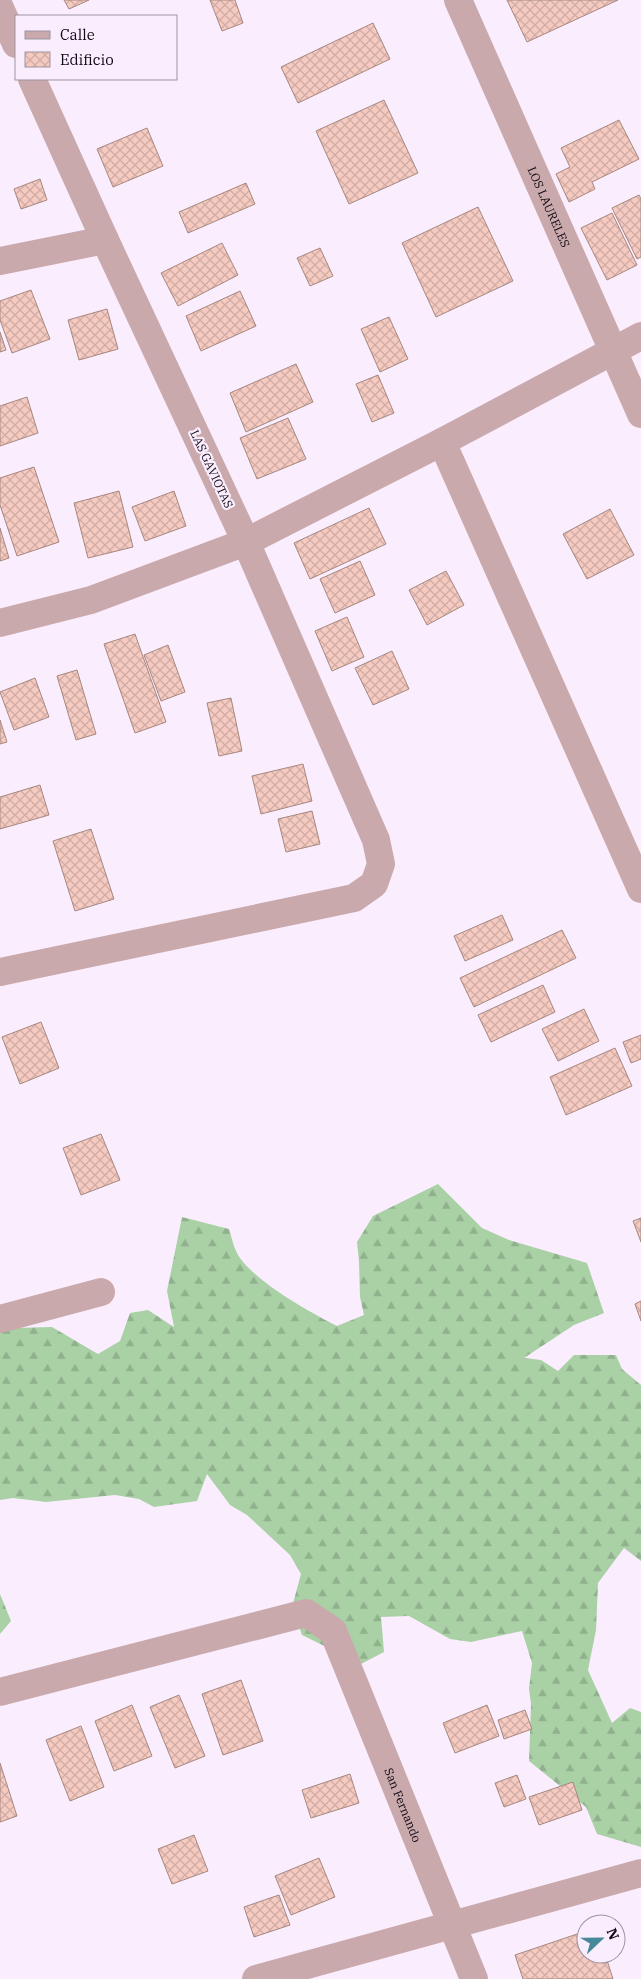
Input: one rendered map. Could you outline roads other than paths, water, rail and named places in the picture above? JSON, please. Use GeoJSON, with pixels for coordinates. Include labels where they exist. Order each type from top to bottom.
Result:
{"type":"FeatureCollection","features":[{"type":"Feature","properties":{"kind":"street","name":"LOS LAURELES"},"geometry":{"type":"LineString","coordinates":[[458,0],[641,414]]}},
{"type":"Feature","properties":{"kind":"street"},"geometry":{"type":"LineString","coordinates":[[0,8],[15,42]]}},
{"type":"Feature","properties":{"kind":"street","name":"LAS GAVIOTAS"},"geometry":{"type":"LineString","coordinates":[[0,972],[354,898],[374,884],[381,864],[376,840],[246,542],[32,80]]}},
{"type":"Feature","properties":{"kind":"street"},"geometry":{"type":"LineString","coordinates":[[0,261],[105,240]]}},
{"type":"Feature","properties":{"kind":"street"},"geometry":{"type":"LineString","coordinates":[[0,623],[91,600],[246,542],[442,442],[641,336]]}},
{"type":"Feature","properties":{"kind":"street"},"geometry":{"type":"LineString","coordinates":[[442,442],[641,889]]}},
{"type":"Feature","properties":{"kind":"street"},"geometry":{"type":"LineString","coordinates":[[0,1319],[101,1292]]}},
{"type":"Feature","properties":{"kind":"street","name":"San Fernando"},"geometry":{"type":"LineString","coordinates":[[0,1692],[306,1613],[333,1631],[474,1979]]}},
{"type":"Feature","properties":{"kind":"street"},"geometry":{"type":"LineString","coordinates":[[256,1979],[641,1873]]}}]}
